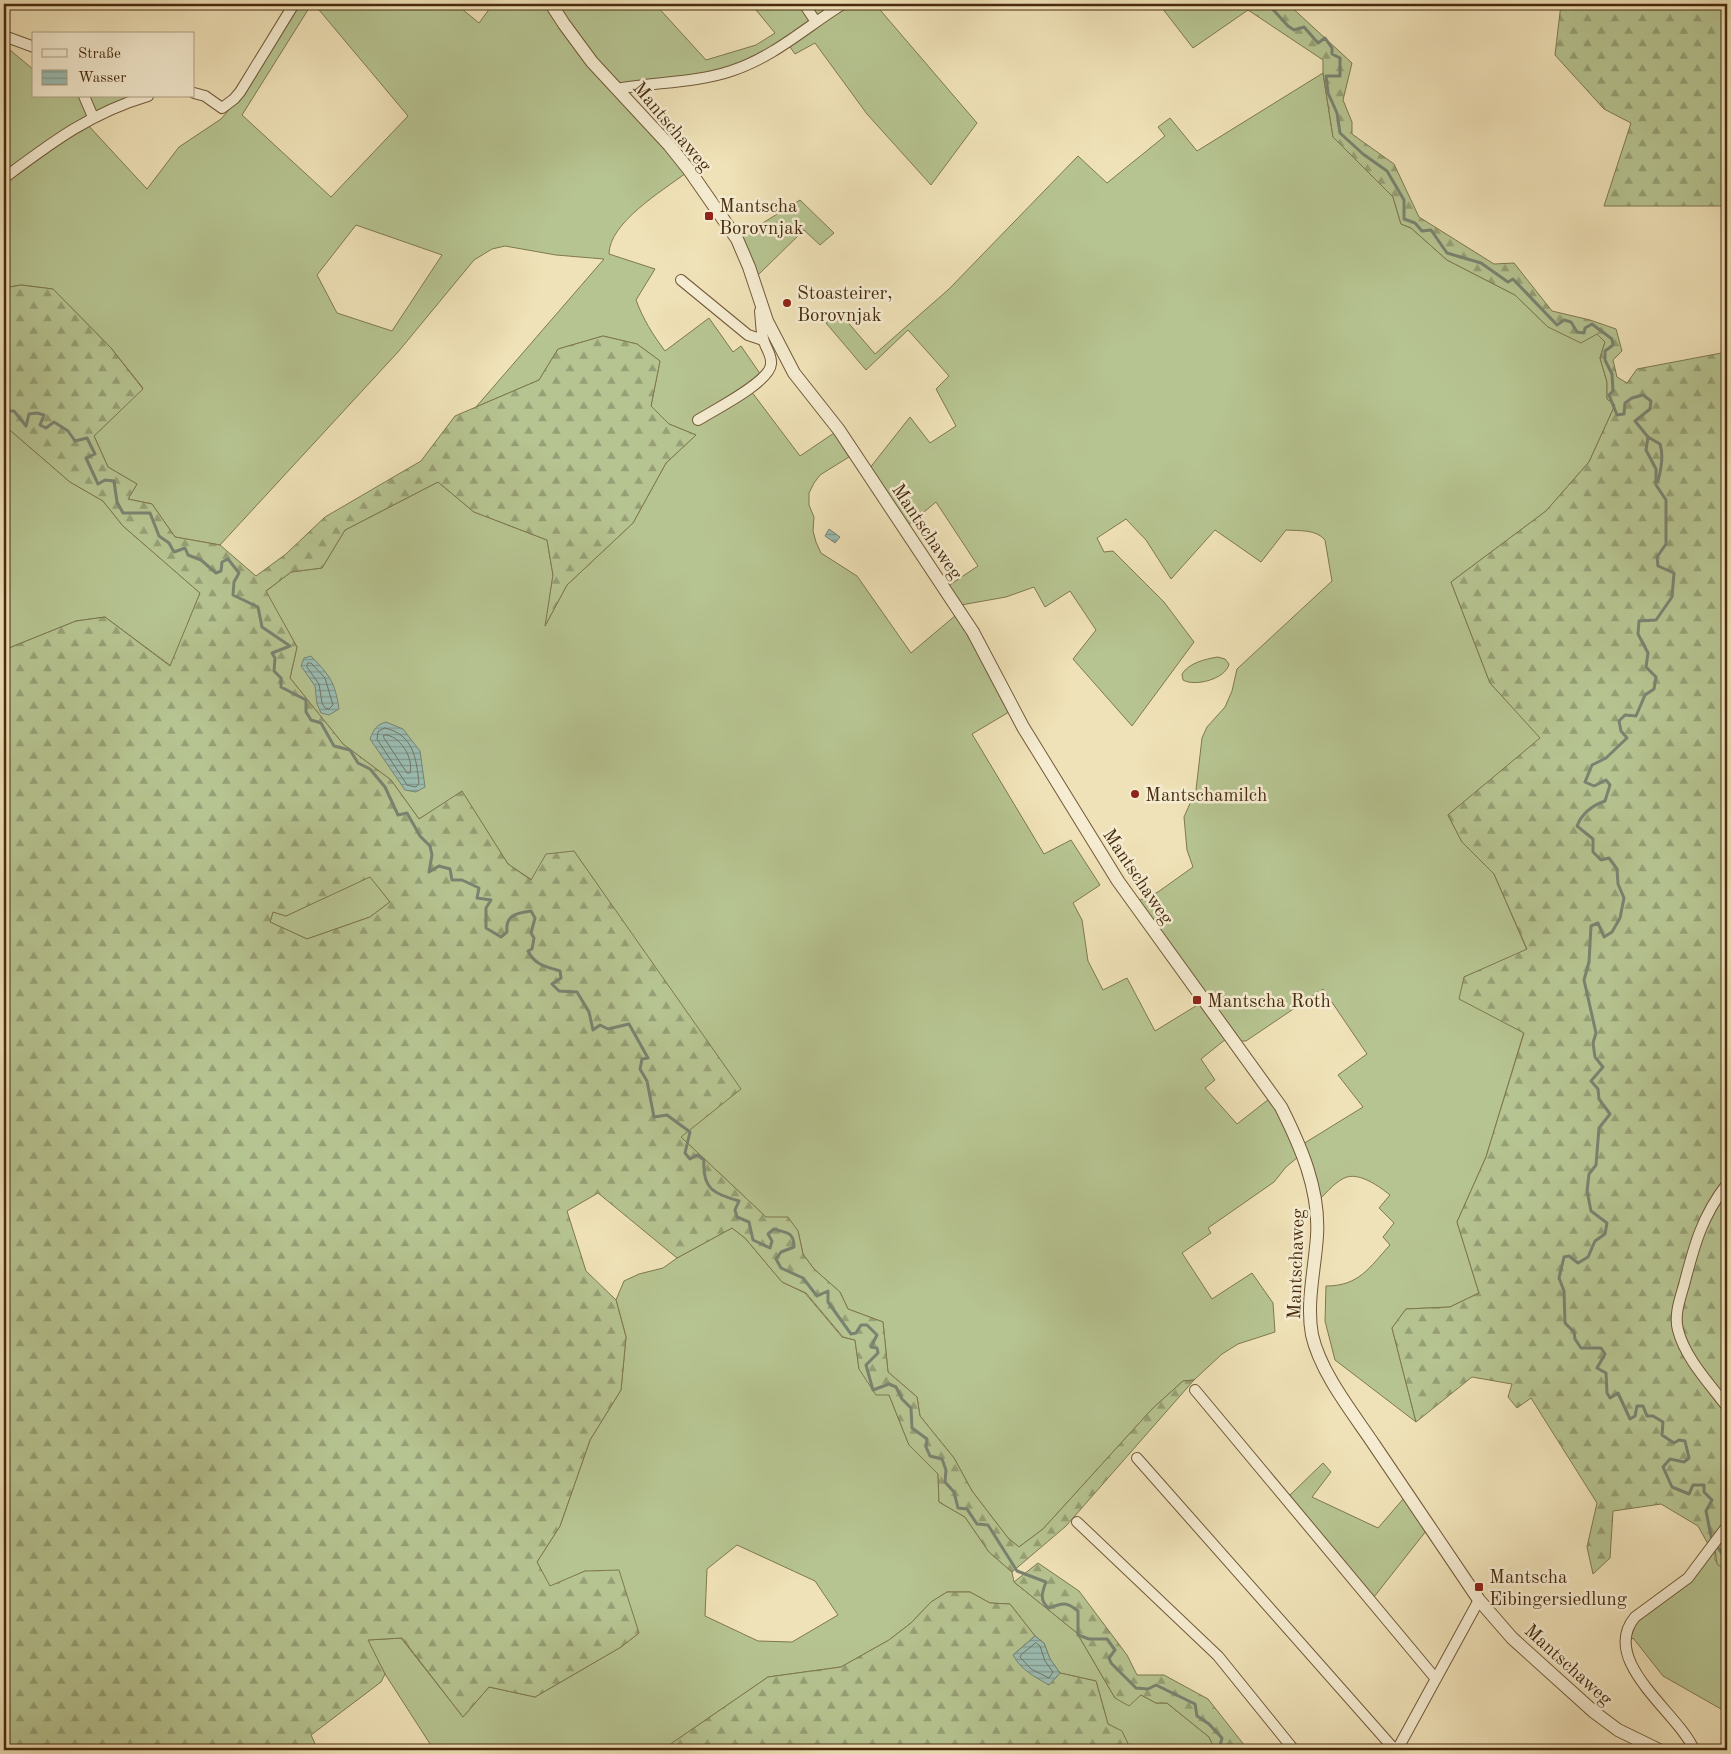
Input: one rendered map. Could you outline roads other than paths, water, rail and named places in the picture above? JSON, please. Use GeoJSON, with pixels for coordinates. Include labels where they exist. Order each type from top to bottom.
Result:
{"type":"FeatureCollection","features":[{"type":"Feature","properties":{"kind":"street"},"geometry":{"type":"LineString","coordinates":[[195,92],[205,96],[222,108],[234,100],[294,4]]}},
{"type":"Feature","properties":{"kind":"street","name":"Mantschaweg"},"geometry":{"type":"LineString","coordinates":[[551,4],[576,41],[669,145],[717,209],[741,246],[767,321],[794,373],[839,430],[973,632],[1023,727],[1118,881],[1281,1107],[1303,1155],[1315,1200],[1317,1235],[1311,1316],[1312,1334],[1317,1351],[1327,1371],[1350,1408],[1479,1600],[1512,1638],[1594,1712],[1618,1730],[1660,1750]]}},
{"type":"Feature","properties":{"kind":"street"},"geometry":{"type":"LineString","coordinates":[[804,4],[816,22]]}},
{"type":"Feature","properties":{"kind":"street"},"geometry":{"type":"LineString","coordinates":[[617,89],[694,78],[733,70],[779,48],[843,4]]}},
{"type":"Feature","properties":{"kind":"street"},"geometry":{"type":"LineString","coordinates":[[4,36],[32,46]]}},
{"type":"Feature","properties":{"kind":"street"},"geometry":{"type":"LineString","coordinates":[[85,98],[93,117]]}},
{"type":"Feature","properties":{"kind":"street"},"geometry":{"type":"LineString","coordinates":[[4,178],[66,133],[93,117],[143,98]]}},
{"type":"Feature","properties":{"kind":"street"},"geometry":{"type":"LineString","coordinates":[[681,280],[748,335],[763,340]]}},
{"type":"Feature","properties":{"kind":"street"},"geometry":{"type":"LineString","coordinates":[[698,420],[764,379],[771,367],[771,356],[763,340],[758,294]]}},
{"type":"Feature","properties":{"kind":"street"},"geometry":{"type":"LineString","coordinates":[[771,356],[794,373]]}},
{"type":"Feature","properties":{"kind":"street"},"geometry":{"type":"LineString","coordinates":[[1727,1184],[1707,1214],[1695,1243],[1678,1305],[1677,1322],[1680,1336],[1690,1356],[1727,1407]]}},
{"type":"Feature","properties":{"kind":"street"},"geometry":{"type":"LineString","coordinates":[[1195,1390],[1436,1679]]}},
{"type":"Feature","properties":{"kind":"street"},"geometry":{"type":"LineString","coordinates":[[1137,1458],[1396,1750],[1479,1600]]}},
{"type":"Feature","properties":{"kind":"street"},"geometry":{"type":"LineString","coordinates":[[1077,1522],[1218,1656],[1294,1750]]}},
{"type":"Feature","properties":{"kind":"street"},"geometry":{"type":"LineString","coordinates":[[1694,1750],[1688,1737],[1665,1712],[1642,1681],[1629,1658],[1626,1638],[1629,1625],[1635,1617],[1646,1607],[1683,1584],[1727,1526]]}},
{"type":"Feature","properties":{"kind":"water"},"geometry":{"type":"Polygon","coordinates":[[[829,529],[840,537],[835,543],[825,536],[829,529]]]}},
{"type":"Feature","properties":{"kind":"water"},"geometry":{"type":"Polygon","coordinates":[[[311,656],[327,674],[333,685],[339,709],[329,715],[321,713],[317,704],[315,686],[301,666],[304,658],[311,656]]]}},
{"type":"Feature","properties":{"kind":"water"},"geometry":{"type":"Polygon","coordinates":[[[386,722],[403,729],[420,751],[425,787],[416,792],[405,790],[370,739],[376,728],[386,722]]]}},
{"type":"Feature","properties":{"kind":"water"},"geometry":{"type":"Polygon","coordinates":[[[1035,1636],[1044,1643],[1050,1659],[1060,1673],[1049,1685],[1024,1669],[1013,1655],[1035,1636]]]}},
{"type":"Feature","properties":{"kind":"waterway"},"geometry":{"type":"LineString","coordinates":[[1268,4],[1294,30],[1304,27],[1318,43],[1325,38],[1332,48],[1332,54],[1340,58],[1340,76],[1326,76],[1328,93],[1337,113],[1340,133],[1363,154],[1387,171],[1404,200],[1404,219],[1415,223],[1422,231],[1431,230],[1447,253],[1481,263],[1508,282],[1513,279],[1557,325],[1564,320],[1571,322],[1577,332],[1584,333],[1585,328],[1592,324],[1612,339],[1613,345],[1605,351],[1605,360],[1612,374],[1613,391],[1609,395],[1617,415],[1624,414],[1625,403],[1632,398],[1643,395],[1651,401],[1650,409],[1635,421],[1648,437],[1646,450],[1656,469],[1656,485],[1666,500],[1666,544],[1657,557],[1658,566],[1674,573],[1672,597],[1656,620],[1639,621],[1638,634],[1648,653],[1646,667],[1656,677],[1654,689],[1645,695],[1636,716],[1625,715],[1619,721],[1621,731],[1627,738],[1606,758],[1592,765],[1585,782],[1594,786],[1606,780],[1610,785],[1605,801],[1588,810],[1577,826],[1593,839],[1593,852],[1601,860],[1609,858],[1617,869],[1618,884],[1624,898],[1620,918],[1612,932],[1604,937],[1598,923],[1591,926],[1589,962],[1584,980],[1596,1033],[1593,1043],[1595,1057],[1603,1067],[1591,1081],[1598,1089],[1599,1099],[1610,1114],[1599,1128],[1596,1165],[1589,1174],[1587,1191],[1591,1211],[1607,1223],[1605,1234],[1595,1241],[1588,1257],[1578,1263],[1569,1256],[1564,1257],[1559,1278],[1564,1291],[1565,1323],[1574,1332],[1575,1339],[1581,1348],[1601,1348],[1605,1354],[1597,1368],[1606,1373],[1607,1393],[1610,1398],[1618,1393],[1630,1419],[1635,1416],[1637,1406],[1643,1406],[1647,1416],[1653,1416],[1663,1422],[1662,1435],[1674,1443],[1679,1440],[1685,1441],[1689,1458],[1684,1462],[1670,1459],[1663,1467],[1672,1487],[1689,1494],[1693,1485],[1704,1485],[1704,1492],[1712,1500],[1706,1511],[1711,1536],[1727,1562]]}},
{"type":"Feature","properties":{"kind":"waterway"},"geometry":{"type":"LineString","coordinates":[[4,408],[8,411],[14,411],[26,426],[29,414],[37,413],[44,415],[40,425],[46,428],[54,422],[68,431],[75,441],[87,438],[95,454],[86,458],[98,484],[105,480],[114,481],[117,502],[123,513],[150,513],[159,536],[169,543],[174,552],[185,548],[188,555],[201,560],[216,573],[221,571],[222,562],[228,559],[239,573],[234,582],[233,595],[258,607],[262,627],[290,646],[272,653],[275,658],[274,671],[281,678],[281,687],[306,700],[306,712],[311,720],[321,723],[334,746],[350,750],[358,763],[370,769],[385,787],[398,815],[407,813],[420,836],[430,846],[432,855],[429,872],[439,866],[450,869],[452,880],[462,880],[479,888],[477,898],[491,900],[486,908],[486,928],[501,937],[507,932],[510,918],[517,914],[531,911],[535,918],[531,933],[534,938],[532,949],[528,951],[531,956],[541,965],[560,971],[561,978],[552,984],[559,991],[577,992],[589,1012],[593,1030],[600,1025],[608,1029],[629,1024],[648,1058],[642,1059],[640,1069],[647,1081],[654,1117],[667,1115],[690,1132],[685,1153],[690,1159],[697,1155],[704,1160],[705,1178],[711,1189],[716,1193],[739,1201],[735,1210],[737,1217],[749,1222],[753,1240],[770,1248],[772,1241],[768,1234],[774,1229],[789,1234],[793,1238],[794,1247],[781,1252],[776,1259],[781,1268],[803,1278],[817,1296],[828,1291],[828,1302],[851,1334],[856,1333],[861,1325],[867,1325],[877,1335],[871,1347],[877,1348],[878,1353],[866,1365],[873,1390],[889,1384],[896,1387],[902,1399],[911,1408],[912,1428],[927,1439],[926,1447],[930,1456],[942,1459],[946,1470],[945,1482],[954,1492],[958,1508],[967,1509],[977,1524],[988,1525],[1017,1571],[1046,1582],[1043,1599],[1049,1608],[1064,1604],[1078,1611],[1078,1635],[1089,1639],[1107,1639],[1115,1650],[1109,1658],[1111,1663],[1136,1688],[1148,1689],[1156,1685],[1195,1704],[1197,1716],[1209,1724],[1222,1738],[1219,1750]]}},
{"type":"Feature","properties":{"kind":"waterway"},"geometry":{"type":"LineString","coordinates":[[1648,437],[1660,444],[1662,463],[1658,481]]}},
{"type":"Feature","properties":{"kind":"place","name":"Mantscha Borovnjak"},"geometry":{"type":"Point","coordinates":[709,216]}},
{"type":"Feature","properties":{"kind":"place","name":"Stoasteirer, Borovnjak"},"geometry":{"type":"Point","coordinates":[787,303]}},
{"type":"Feature","properties":{"kind":"place","name":"Mantschamilch"},"geometry":{"type":"Point","coordinates":[1135,794]}},
{"type":"Feature","properties":{"kind":"place","name":"Mantscha Roth"},"geometry":{"type":"Point","coordinates":[1197,1000]}},
{"type":"Feature","properties":{"kind":"place","name":"Mantscha Eibingersiedlung"},"geometry":{"type":"Point","coordinates":[1479,1587]}}]}
